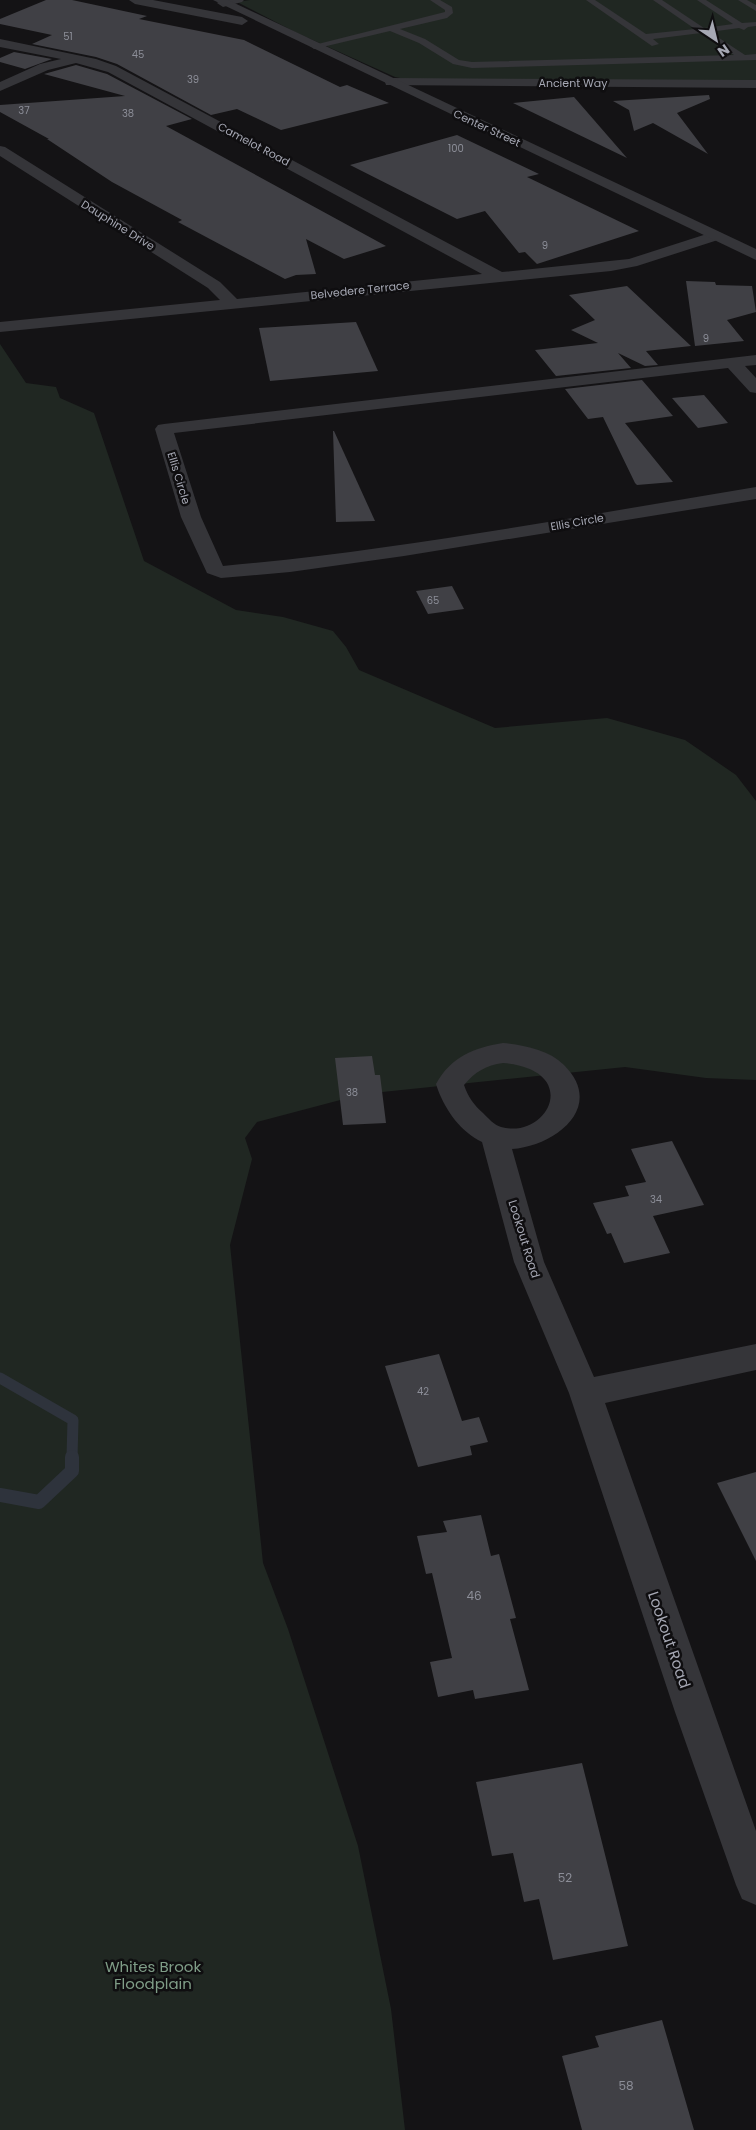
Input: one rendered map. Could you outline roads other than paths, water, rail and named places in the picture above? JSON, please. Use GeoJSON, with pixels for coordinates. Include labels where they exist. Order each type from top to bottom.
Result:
{"type":"FeatureCollection","features":[{"type":"Feature","properties":{"kind":"street"},"geometry":{"type":"LineString","coordinates":[[135,0],[270,26]]}},
{"type":"Feature","properties":{"kind":"street"},"geometry":{"type":"LineString","coordinates":[[221,1],[238,0]]}},
{"type":"Feature","properties":{"kind":"street","name":"Center Street"},"geometry":{"type":"LineString","coordinates":[[221,1],[270,26],[756,255]]}},
{"type":"Feature","properties":{"kind":"street","name":"Camelot Road"},"geometry":{"type":"LineString","coordinates":[[0,43],[96,63],[137,81],[497,276]]}},
{"type":"Feature","properties":{"kind":"street"},"geometry":{"type":"LineString","coordinates":[[44,68],[52,55]]}},
{"type":"Feature","properties":{"kind":"street"},"geometry":{"type":"LineString","coordinates":[[0,87],[44,68],[80,60]]}},
{"type":"Feature","properties":{"kind":"street","name":"Ancient Way"},"geometry":{"type":"LineString","coordinates":[[391,82],[756,84]]}},
{"type":"Feature","properties":{"kind":"street","name":"Dauphine Drive"},"geometry":{"type":"LineString","coordinates":[[0,150],[214,285],[232,303]]}},
{"type":"Feature","properties":{"kind":"street","name":"Belvedere Terrace"},"geometry":{"type":"LineString","coordinates":[[0,328],[631,262],[716,236]]}},
{"type":"Feature","properties":{"kind":"street","name":"Ellis Circle"},"geometry":{"type":"LineString","coordinates":[[756,360],[164,429],[191,517],[204,551],[214,569],[221,572],[290,566],[404,550],[756,493]]}},
{"type":"Feature","properties":{"kind":"street"},"geometry":{"type":"LineString","coordinates":[[732,363],[756,388]]}},
{"type":"Feature","properties":{"kind":"street","name":"Lookout Road"},"geometry":{"type":"LineString","coordinates":[[495,1138],[529,1262],[585,1393],[691,1703],[756,1885]]}},
{"type":"Feature","properties":{"kind":"street"},"geometry":{"type":"LineString","coordinates":[[585,1393],[756,1357]]}},
{"type":"Feature","properties":{"kind":"lane"},"geometry":{"type":"LineString","coordinates":[[314,46],[393,29],[444,16],[449,12],[449,9],[434,0]]}},
{"type":"Feature","properties":{"kind":"lane"},"geometry":{"type":"LineString","coordinates":[[590,0],[678,60]]}},
{"type":"Feature","properties":{"kind":"lane"},"geometry":{"type":"LineString","coordinates":[[657,0],[744,58]]}},
{"type":"Feature","properties":{"kind":"lane"},"geometry":{"type":"LineString","coordinates":[[701,0],[756,35]]}},
{"type":"Feature","properties":{"kind":"lane"},"geometry":{"type":"LineString","coordinates":[[742,0],[756,9]]}},
{"type":"Feature","properties":{"kind":"lane"},"geometry":{"type":"LineString","coordinates":[[646,38],[756,24]]}},
{"type":"Feature","properties":{"kind":"lane"},"geometry":{"type":"LineString","coordinates":[[393,29],[422,41],[456,62],[466,65],[756,57]]}},
{"type":"Feature","properties":{"kind":"waterway"},"geometry":{"type":"LineString","coordinates":[[0,1378],[73,1420],[72,1458]]}},
{"type":"Feature","properties":{"kind":"waterway"},"geometry":{"type":"LineString","coordinates":[[0,1495],[39,1502],[72,1471],[72,1458]]}},
{"type":"Feature","properties":{"kind":"park label","name":"Whites Brook Floodplain"},"geometry":{"type":"Point","coordinates":[153,1976]}}]}
